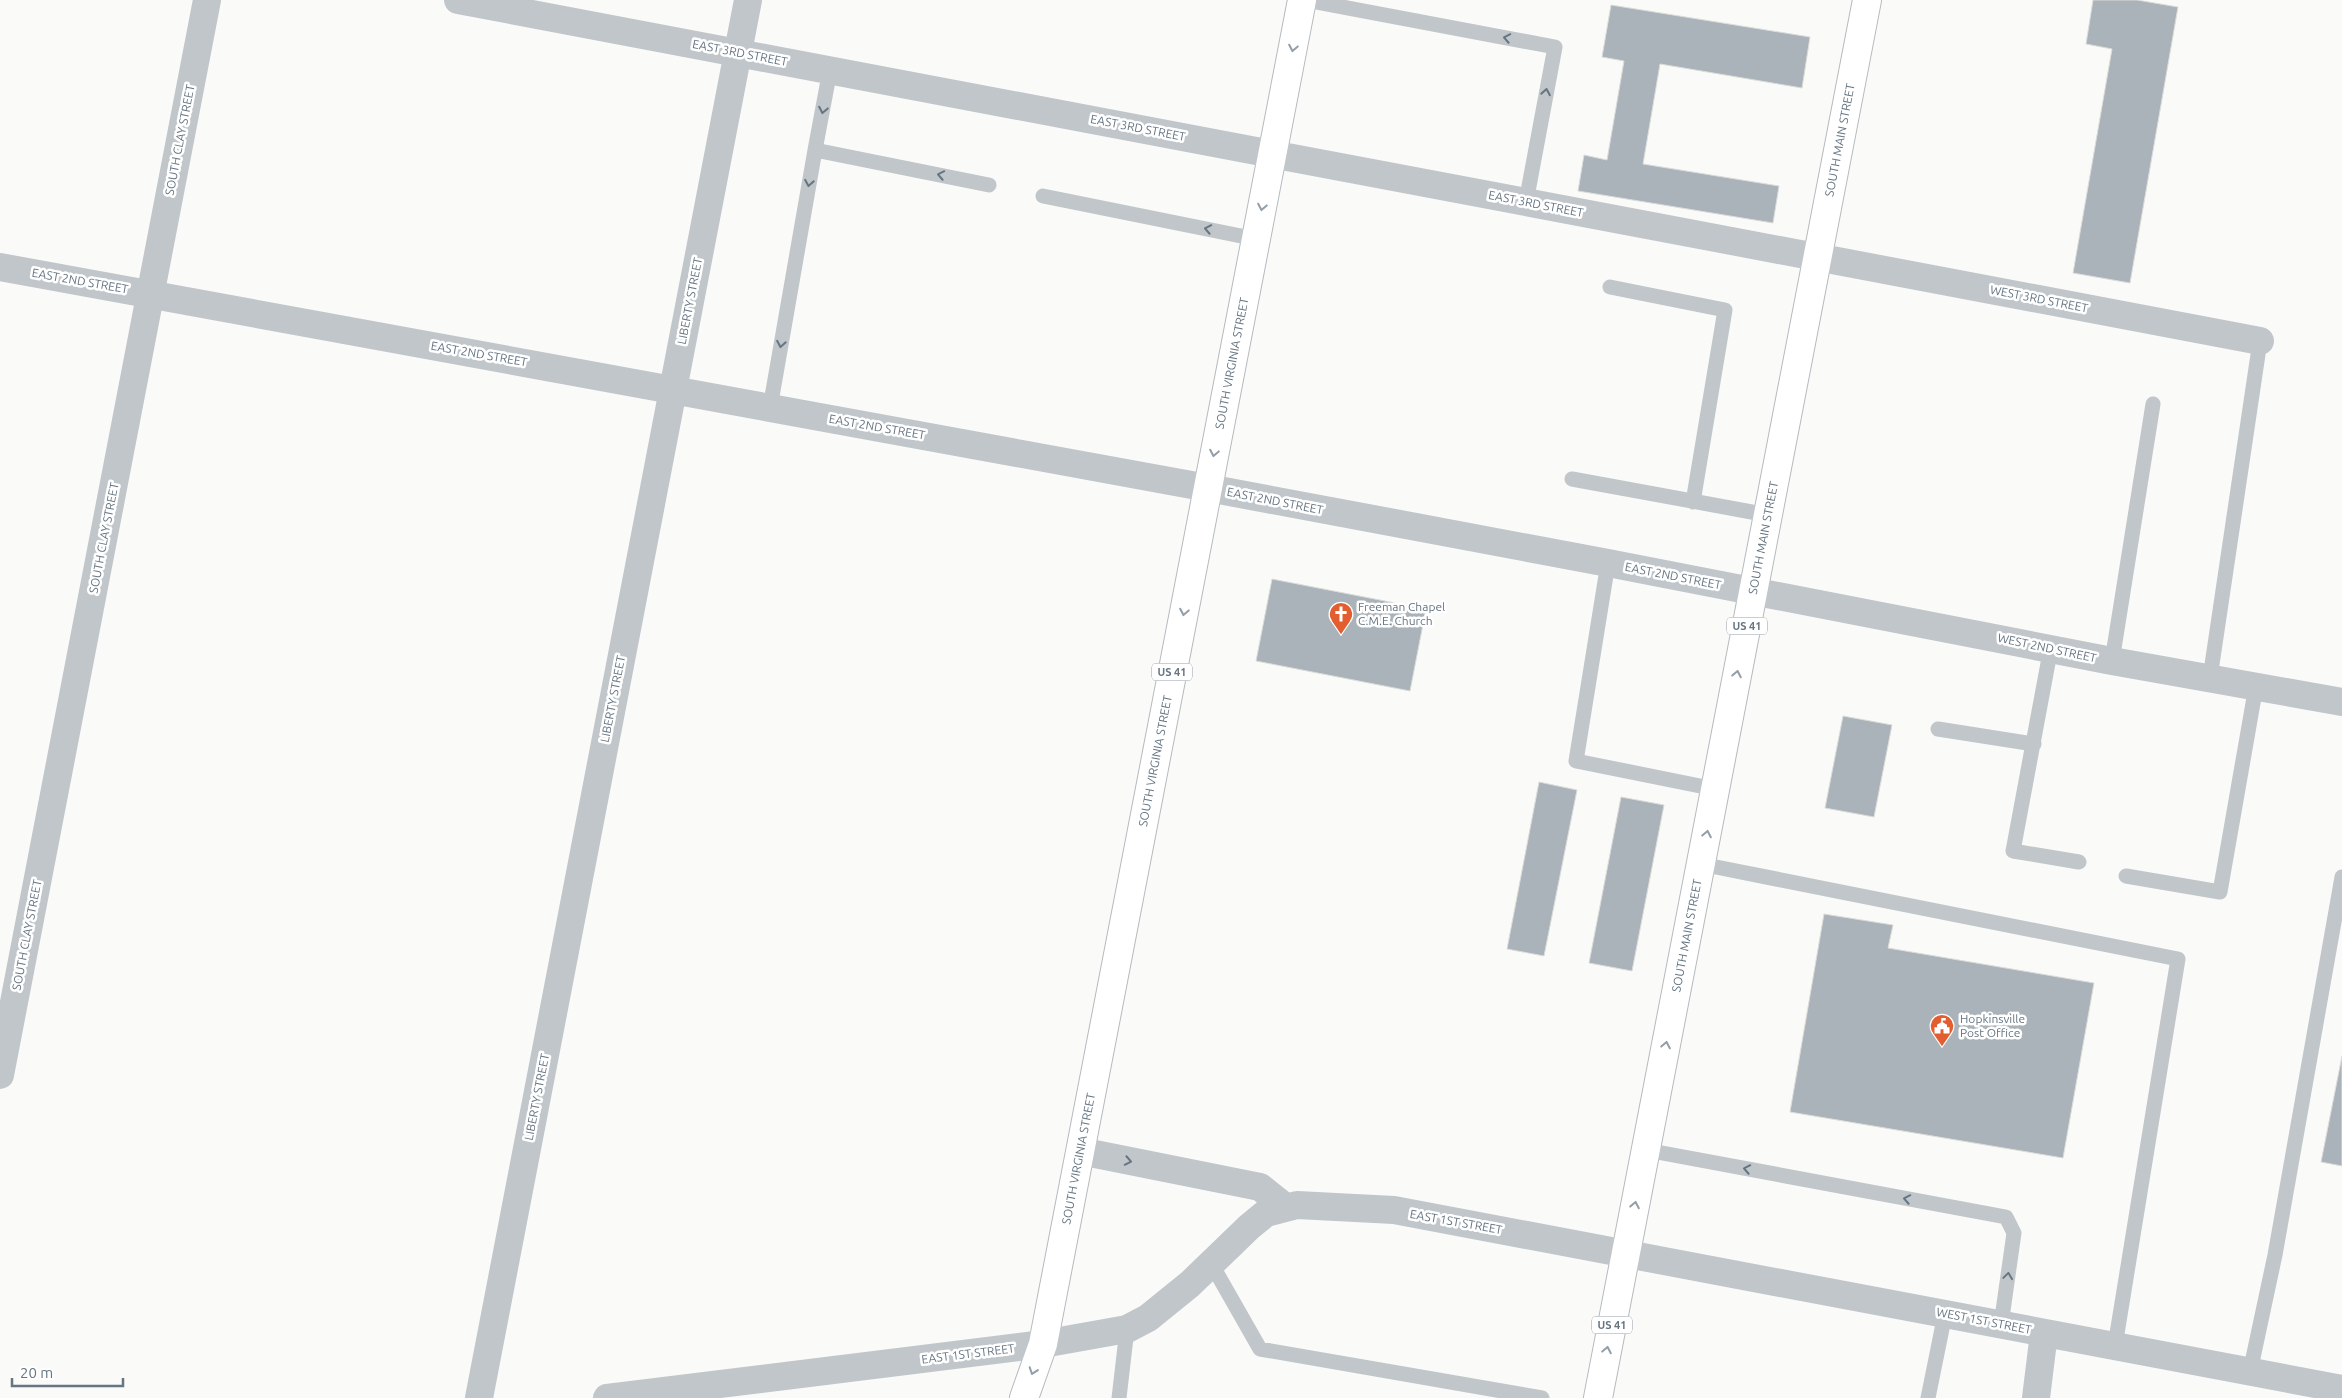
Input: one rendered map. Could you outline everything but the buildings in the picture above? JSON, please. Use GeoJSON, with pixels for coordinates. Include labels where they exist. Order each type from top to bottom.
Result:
{"type":"FeatureCollection","features":[{"type":"Feature","properties":{"kind":"main road","name":"SOUTH VIRGINIA STREET"},"geometry":{"type":"LineString","coordinates":[[1043,1344],[1303,0]]}},
{"type":"Feature","properties":{"kind":"main road","name":"SOUTH MAIN STREET"},"geometry":{"type":"LineString","coordinates":[[1626,1252],[1867,0]]}},
{"type":"Feature","properties":{"kind":"main road","name":"US 41"},"geometry":{"type":"LineString","coordinates":[[1598,1398],[1626,1252]]}},
{"type":"Feature","properties":{"kind":"main road","name":"US 41"},"geometry":{"type":"LineString","coordinates":[[1024,1398],[1043,1344]]}},
{"type":"Feature","properties":{"kind":"street","name":"SOUTH CLAY STREET"},"geometry":{"type":"LineString","coordinates":[[0,1075],[207,0]]}},
{"type":"Feature","properties":{"kind":"street","name":"EAST 3RD STREET"},"geometry":{"type":"LineString","coordinates":[[458,0],[1818,257]]}},
{"type":"Feature","properties":{"kind":"street","name":"LIBERTY STREET"},"geometry":{"type":"LineString","coordinates":[[479,1398],[748,0]]}},
{"type":"Feature","properties":{"kind":"street","name":"WEST 3RD STREET"},"geometry":{"type":"LineString","coordinates":[[1818,257],[2260,341]]}},
{"type":"Feature","properties":{"kind":"street","name":"EAST 2ND STREET"},"geometry":{"type":"LineString","coordinates":[[0,267],[151,293],[1208,488],[1608,562],[1753,591]]}},
{"type":"Feature","properties":{"kind":"street","name":"WEST 2ND STREET"},"geometry":{"type":"LineString","coordinates":[[1753,591],[2051,647],[2112,661],[2342,702]]}},
{"type":"Feature","properties":{"kind":"street"},"geometry":{"type":"LineString","coordinates":[[1080,1151],[1260,1187],[1285,1207]]}},
{"type":"Feature","properties":{"kind":"street","name":"EAST 1ST STREET"},"geometry":{"type":"LineString","coordinates":[[608,1398],[667,1394],[1078,1340],[1126,1329],[1148,1318],[1190,1284],[1266,1213],[1296,1205],[1394,1210],[1626,1252]]}},
{"type":"Feature","properties":{"kind":"street","name":"WEST 1ST STREET"},"geometry":{"type":"LineString","coordinates":[[1626,1252],[2342,1389]]}},
{"type":"Feature","properties":{"kind":"street"},"geometry":{"type":"LineString","coordinates":[[2036,1398],[2044,1333]]}},
{"type":"Feature","properties":{"kind":"lane"},"geometry":{"type":"LineString","coordinates":[[1303,0],[1554,47],[1526,202]]}},
{"type":"Feature","properties":{"kind":"lane"},"geometry":{"type":"LineString","coordinates":[[770,408],[830,70]]}},
{"type":"Feature","properties":{"kind":"lane"},"geometry":{"type":"LineString","coordinates":[[815,150],[989,185]]}},
{"type":"Feature","properties":{"kind":"lane"},"geometry":{"type":"LineString","coordinates":[[1043,196],[1256,239]]}},
{"type":"Feature","properties":{"kind":"lane"},"geometry":{"type":"LineString","coordinates":[[1610,287],[1726,310],[1693,502]]}},
{"type":"Feature","properties":{"kind":"lane"},"geometry":{"type":"LineString","coordinates":[[2210,678],[2260,341]]}},
{"type":"Feature","properties":{"kind":"lane"},"geometry":{"type":"LineString","coordinates":[[2112,661],[2153,404]]}},
{"type":"Feature","properties":{"kind":"lane"},"geometry":{"type":"LineString","coordinates":[[1572,479],[1768,515]]}},
{"type":"Feature","properties":{"kind":"lane"},"geometry":{"type":"LineString","coordinates":[[1608,562],[1576,760],[1715,790]]}},
{"type":"Feature","properties":{"kind":"lane"},"geometry":{"type":"LineString","coordinates":[[2051,647],[2013,851],[2079,862]]}},
{"type":"Feature","properties":{"kind":"lane"},"geometry":{"type":"LineString","coordinates":[[2126,876],[2220,892],[2256,686]]}},
{"type":"Feature","properties":{"kind":"lane"},"geometry":{"type":"LineString","coordinates":[[1938,729],[2034,744]]}},
{"type":"Feature","properties":{"kind":"lane"},"geometry":{"type":"LineString","coordinates":[[1701,864],[2178,959],[2115,1346]]}},
{"type":"Feature","properties":{"kind":"lane"},"geometry":{"type":"LineString","coordinates":[[2250,1372],[2275,1255],[2342,877]]}},
{"type":"Feature","properties":{"kind":"lane"},"geometry":{"type":"LineString","coordinates":[[1646,1150],[2006,1217],[2014,1233],[2001,1325]]}},
{"type":"Feature","properties":{"kind":"lane"},"geometry":{"type":"LineString","coordinates":[[1211,1263],[1260,1349],[1542,1398]]}},
{"type":"Feature","properties":{"kind":"lane"},"geometry":{"type":"LineString","coordinates":[[1928,1398],[1945,1314]]}},
{"type":"Feature","properties":{"kind":"lane"},"geometry":{"type":"LineString","coordinates":[[1119,1398],[1126,1329]]}},
{"type":"Feature","properties":{"kind":"place","name":"Freeman Chapel C.M.E. Church"},"geometry":{"type":"Point","coordinates":[1341,635]}},
{"type":"Feature","properties":{"kind":"place","name":"Hopkinsville Post Office"},"geometry":{"type":"Point","coordinates":[1942,1047]}}]}
